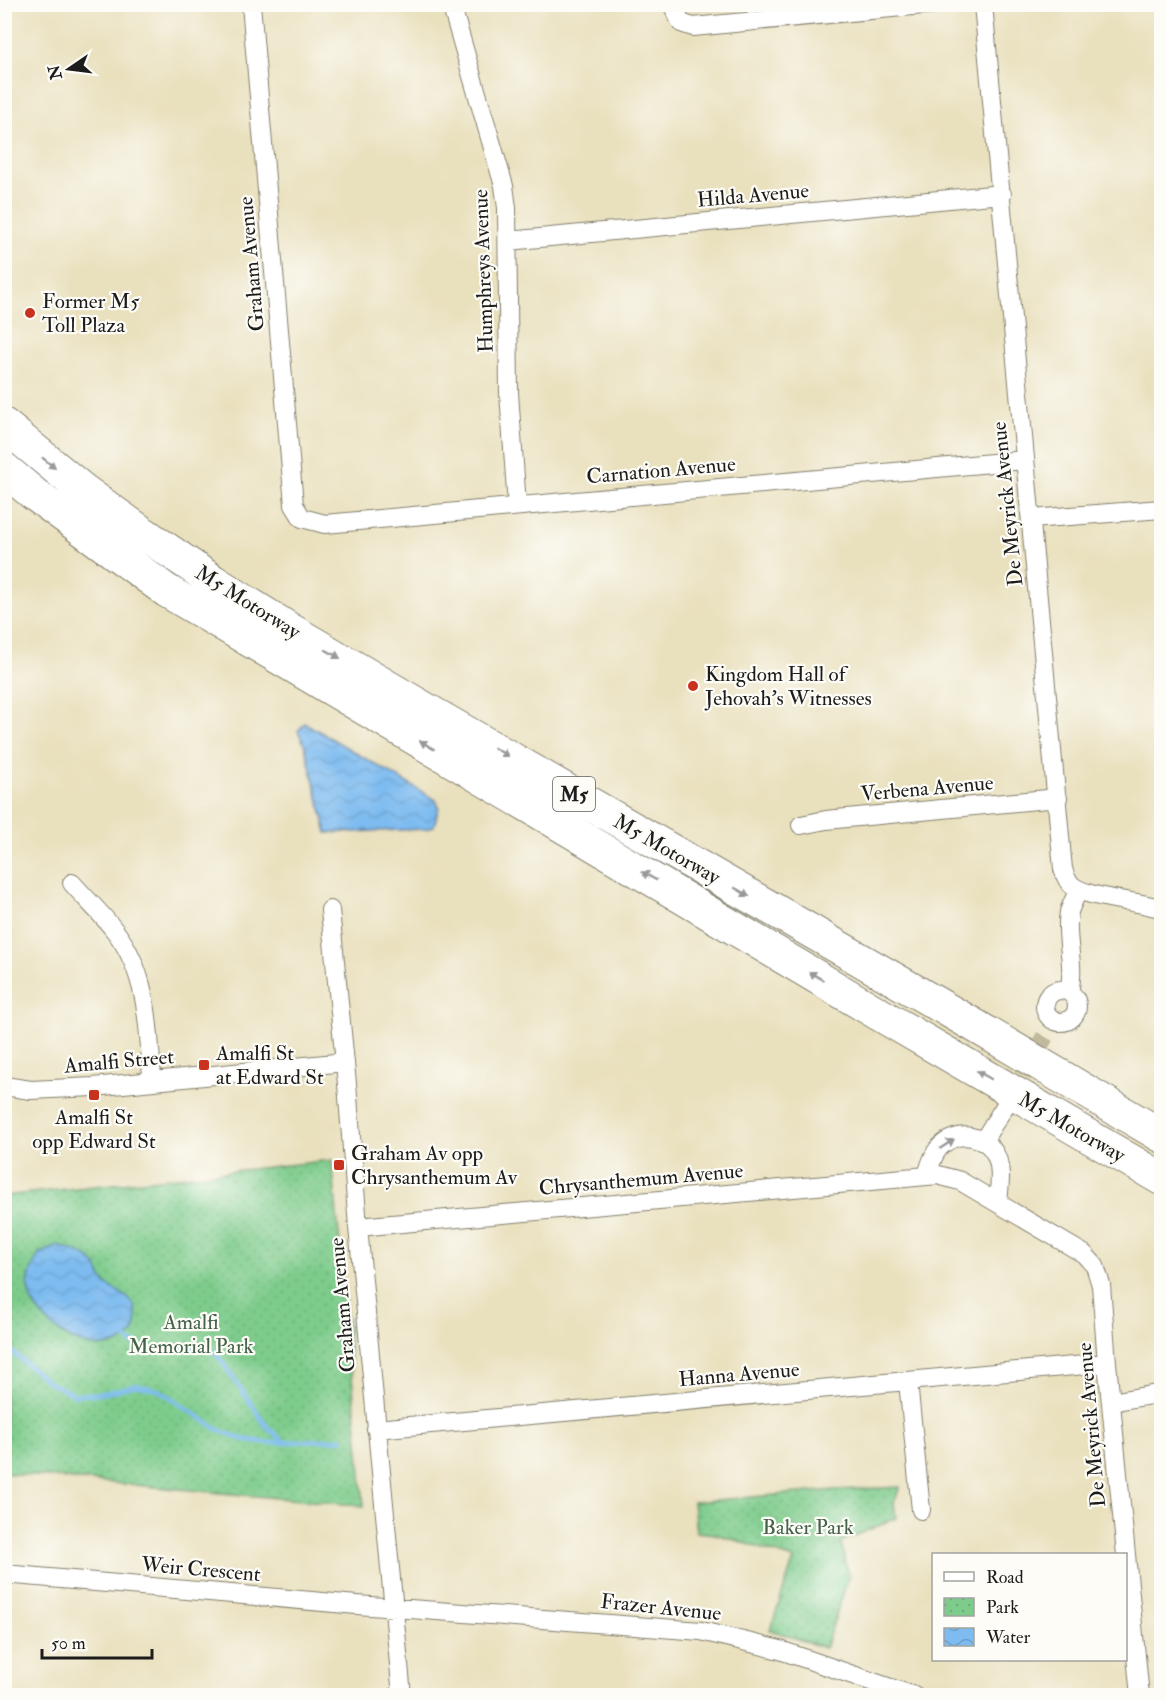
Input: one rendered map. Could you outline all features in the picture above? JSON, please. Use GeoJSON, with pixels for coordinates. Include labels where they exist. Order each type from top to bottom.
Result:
{"type":"FeatureCollection","features":[{"type":"Feature","properties":{"kind":"highway","name":"M5 Motorway"},"geometry":{"type":"LineString","coordinates":[[4,425],[76,485],[128,523],[289,629],[962,1018],[1161,1136]]}},
{"type":"Feature","properties":{"kind":"highway","name":"M5 Motorway"},"geometry":{"type":"LineString","coordinates":[[4,469],[106,547],[196,609],[1161,1179]]}},
{"type":"Feature","properties":{"kind":"street","name":"Graham Avenue"},"geometry":{"type":"LineString","coordinates":[[251,4],[294,505],[302,518]]}},
{"type":"Feature","properties":{"kind":"street","name":"Humphreys Avenue"},"geometry":{"type":"LineString","coordinates":[[451,4],[504,186],[507,208],[509,393],[517,506]]}},
{"type":"Feature","properties":{"kind":"street"},"geometry":{"type":"LineString","coordinates":[[672,4],[681,23],[693,27],[934,4]]}},
{"type":"Feature","properties":{"kind":"street","name":"De Meyrick Avenue"},"geometry":{"type":"LineString","coordinates":[[983,4],[1063,869],[1068,882],[1078,891]]}},
{"type":"Feature","properties":{"kind":"street","name":"Hilda Avenue"},"geometry":{"type":"LineString","coordinates":[[508,241],[1002,194]]}},
{"type":"Feature","properties":{"kind":"street","name":"Carnation Avenue"},"geometry":{"type":"LineString","coordinates":[[302,518],[325,524],[1025,460]]}},
{"type":"Feature","properties":{"kind":"street"},"geometry":{"type":"LineString","coordinates":[[1031,519],[1161,509]]}},
{"type":"Feature","properties":{"kind":"street","name":"Verbena Avenue"},"geometry":{"type":"LineString","coordinates":[[801,825],[826,820],[1058,798]]}},
{"type":"Feature","properties":{"kind":"street"},"geometry":{"type":"LineString","coordinates":[[72,883],[116,932],[133,963],[147,1016],[152,1080]]}},
{"type":"Feature","properties":{"kind":"street"},"geometry":{"type":"LineString","coordinates":[[1050,1027],[1058,1022],[1069,1020],[1076,1012],[1076,1001],[1069,992],[1072,970],[1069,916],[1071,905],[1078,891],[1149,904],[1161,909]]}},
{"type":"Feature","properties":{"kind":"street","name":"Graham Avenue"},"geometry":{"type":"LineString","coordinates":[[330,910],[402,1695]]}},
{"type":"Feature","properties":{"kind":"street","name":"Amalfi Street"},"geometry":{"type":"LineString","coordinates":[[4,1086],[42,1090],[345,1062]]}},
{"type":"Feature","properties":{"kind":"street"},"geometry":{"type":"LineString","coordinates":[[983,1141],[1005,1106]]}},
{"type":"Feature","properties":{"kind":"street"},"geometry":{"type":"LineString","coordinates":[[927,1175],[935,1154],[950,1140],[972,1137],[983,1141],[992,1149],[999,1162],[998,1203]]}},
{"type":"Feature","properties":{"kind":"street","name":"Chrysanthemum Avenue"},"geometry":{"type":"LineString","coordinates":[[358,1227],[927,1175],[944,1176],[960,1181]]}},
{"type":"Feature","properties":{"kind":"street","name":"De Meyrick Avenue"},"geometry":{"type":"LineString","coordinates":[[960,1181],[1084,1254],[1095,1266],[1101,1285],[1126,1553]]}},
{"type":"Feature","properties":{"kind":"street","name":"Hanna Avenue"},"geometry":{"type":"LineString","coordinates":[[376,1429],[1107,1363]]}},
{"type":"Feature","properties":{"kind":"street"},"geometry":{"type":"LineString","coordinates":[[908,1382],[921,1510]]}},
{"type":"Feature","properties":{"kind":"street"},"geometry":{"type":"LineString","coordinates":[[1111,1402],[1161,1395]]}},
{"type":"Feature","properties":{"kind":"street","name":"De Meyrick Avenue"},"geometry":{"type":"LineString","coordinates":[[1127,1564],[1140,1695]]}},
{"type":"Feature","properties":{"kind":"street","name":"Weir Crescent"},"geometry":{"type":"LineString","coordinates":[[4,1574],[394,1607]]}},
{"type":"Feature","properties":{"kind":"street","name":"Frazer Avenue"},"geometry":{"type":"LineString","coordinates":[[394,1607],[701,1631],[780,1650],[882,1691],[914,1695]]}},
{"type":"Feature","properties":{"kind":"green space","name":"Amalfi Memorial Park"},"geometry":{"type":"Polygon","coordinates":[[[332,1160],[364,1506],[5,1473],[4,1196],[332,1160]]]}},
{"type":"Feature","properties":{"kind":"green space","name":"Baker Park"},"geometry":{"type":"Polygon","coordinates":[[[900,1487],[894,1503],[896,1518],[841,1542],[849,1576],[825,1648],[770,1630],[794,1559],[716,1534],[696,1532],[693,1502],[900,1487]]]}},
{"type":"Feature","properties":{"kind":"water"},"geometry":{"type":"Polygon","coordinates":[[[305,723],[436,800],[439,807],[434,826],[427,829],[327,833],[305,746],[298,731],[305,723]]]}},
{"type":"Feature","properties":{"kind":"water"},"geometry":{"type":"Polygon","coordinates":[[[57,1246],[90,1259],[97,1267],[104,1282],[132,1302],[136,1310],[136,1326],[127,1338],[112,1345],[88,1345],[69,1338],[42,1316],[31,1300],[29,1278],[39,1254],[57,1246]]]}},
{"type":"Feature","properties":{"kind":"waterway"},"geometry":{"type":"LineString","coordinates":[[127,1339],[150,1350],[193,1347],[204,1348],[216,1353],[267,1427],[284,1442]]}},
{"type":"Feature","properties":{"kind":"waterway"},"geometry":{"type":"LineString","coordinates":[[4,1345],[48,1382],[75,1395],[105,1393],[136,1385],[161,1391],[217,1429],[241,1439],[270,1443],[343,1439]]}},
{"type":"Feature","properties":{"kind":"tunnel"},"geometry":{"type":"LineString","coordinates":[[1009,1099],[1047,1033]]}},
{"type":"Feature","properties":{"kind":"place","name":"Former M5 Toll Plaza"},"geometry":{"type":"Point","coordinates":[30,313]}},
{"type":"Feature","properties":{"kind":"place","name":"Kingdom Hall of Jehovah's Witnesses"},"geometry":{"type":"Point","coordinates":[693,686]}},
{"type":"Feature","properties":{"kind":"place","name":"Amalfi St at Edward St"},"geometry":{"type":"Point","coordinates":[204,1065]}},
{"type":"Feature","properties":{"kind":"place","name":"Amalfi St opp Edward St"},"geometry":{"type":"Point","coordinates":[94,1095]}},
{"type":"Feature","properties":{"kind":"place","name":"Graham Av opp Chrysanthemum Av"},"geometry":{"type":"Point","coordinates":[339,1165]}}]}
